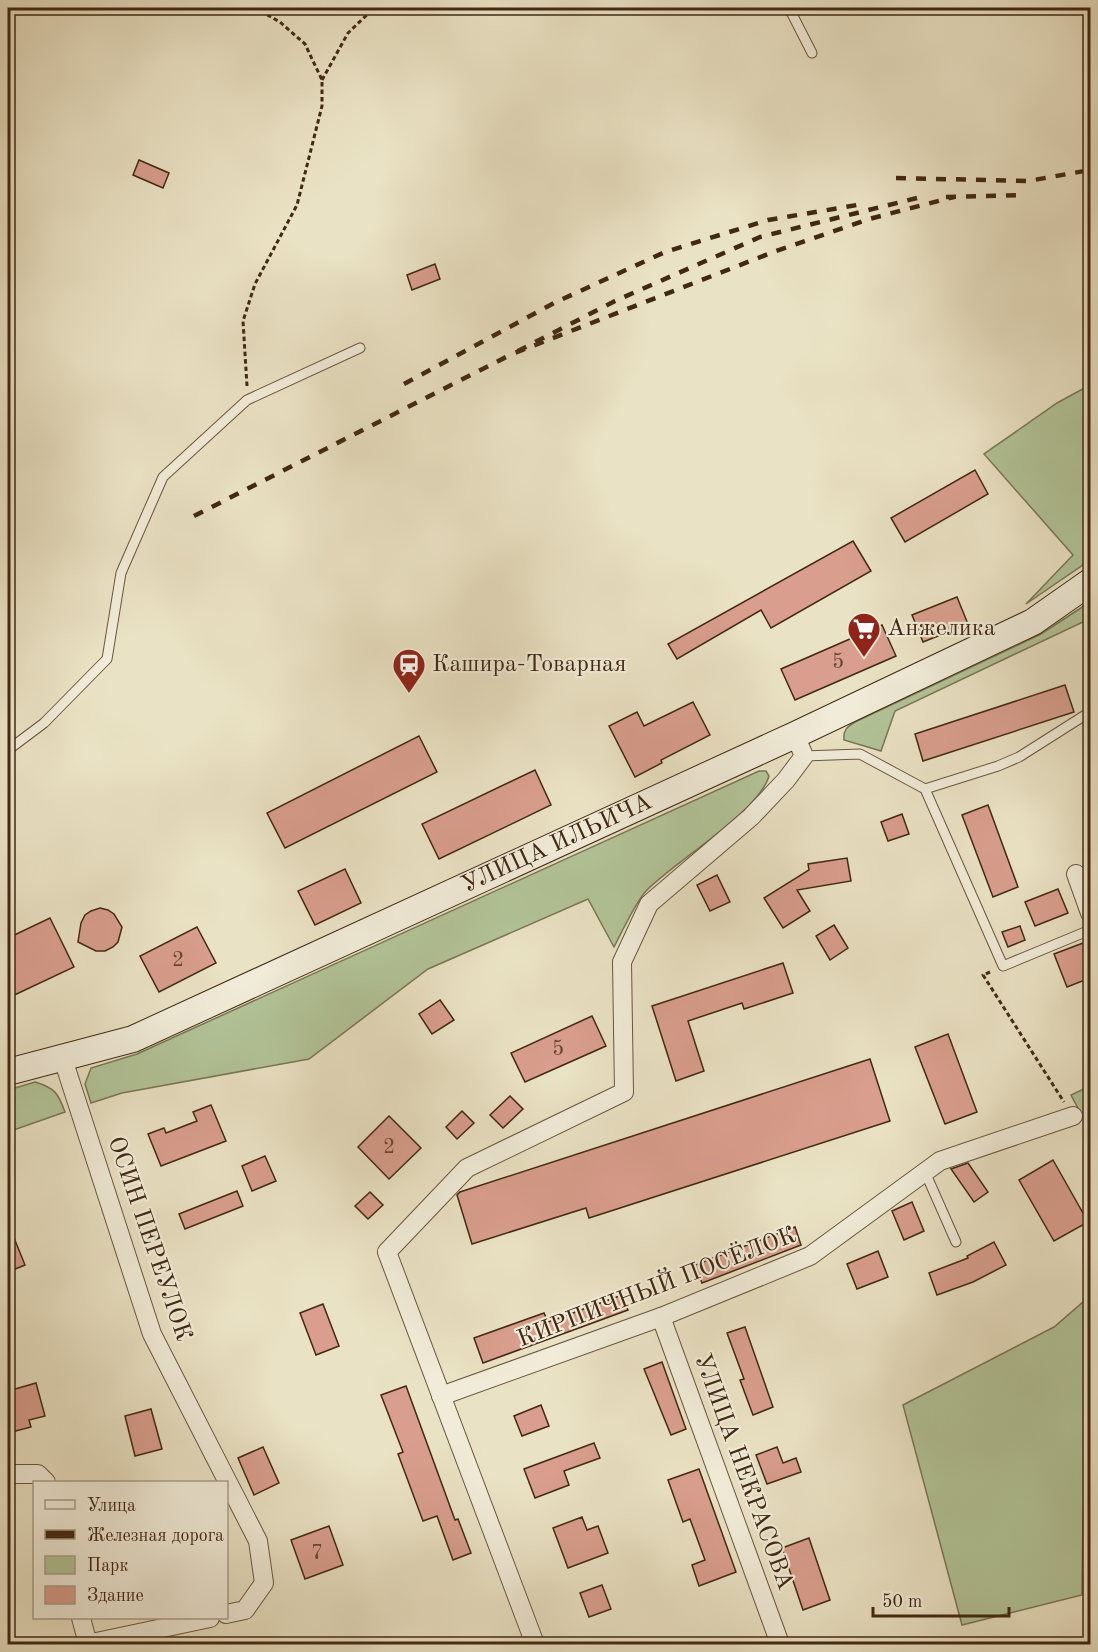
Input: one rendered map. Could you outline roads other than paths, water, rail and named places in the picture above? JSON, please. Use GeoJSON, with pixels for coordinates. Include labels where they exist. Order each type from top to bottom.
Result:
{"type":"FeatureCollection","features":[{"type":"Feature","properties":{"kind":"street","name":"УЛИЦА ИЛЬИЧА"},"geometry":{"type":"LineString","coordinates":[[8,1072],[133,1039],[799,746],[1033,622],[1090,582]]}},
{"type":"Feature","properties":{"kind":"street"},"geometry":{"type":"LineString","coordinates":[[535,1644],[387,1252],[467,1168],[624,1092],[622,962],[649,904],[751,816],[786,780],[799,746]]}},
{"type":"Feature","properties":{"kind":"street"},"geometry":{"type":"LineString","coordinates":[[1076,874],[1090,914]]}},
{"type":"Feature","properties":{"kind":"street","name":"ОСИН ПЕРЕУЛОК"},"geometry":{"type":"LineString","coordinates":[[63,1056],[152,1334],[227,1481]]}},
{"type":"Feature","properties":{"kind":"street","name":"КИРПИЧНЫЙ ПОСЁЛОК"},"geometry":{"type":"LineString","coordinates":[[441,1396],[661,1317],[810,1256],[940,1161],[1073,1116]]}},
{"type":"Feature","properties":{"kind":"street","name":"УЛИЦА НЕКРАСОВА"},"geometry":{"type":"LineString","coordinates":[[661,1317],[780,1644]]}},
{"type":"Feature","properties":{"kind":"street"},"geometry":{"type":"LineString","coordinates":[[8,1474],[38,1474],[45,1481]]}},
{"type":"Feature","properties":{"kind":"street","name":"ОСИН ПЕРЕУЛОК"},"geometry":{"type":"LineString","coordinates":[[228,1482],[258,1541],[264,1583],[245,1610],[228,1614]]}},
{"type":"Feature","properties":{"kind":"street"},"geometry":{"type":"LineString","coordinates":[[82,1619],[88,1644],[201,1619]]}},
{"type":"Feature","properties":{"kind":"lane"},"geometry":{"type":"LineString","coordinates":[[789,8],[812,53]]}},
{"type":"Feature","properties":{"kind":"lane"},"geometry":{"type":"LineString","coordinates":[[8,750],[44,723],[107,659],[122,573],[163,477],[247,400],[360,348]]}},
{"type":"Feature","properties":{"kind":"lane"},"geometry":{"type":"LineString","coordinates":[[925,789],[1019,757],[1090,712]]}},
{"type":"Feature","properties":{"kind":"lane"},"geometry":{"type":"LineString","coordinates":[[799,746],[860,753],[925,789],[1003,966],[1090,930]]}},
{"type":"Feature","properties":{"kind":"lane"},"geometry":{"type":"LineString","coordinates":[[924,1172],[956,1242]]}},
{"type":"Feature","properties":{"kind":"railway"},"geometry":{"type":"LineString","coordinates":[[896,178],[1028,181],[1090,170]]}},
{"type":"Feature","properties":{"kind":"railway"},"geometry":{"type":"LineString","coordinates":[[946,197],[1024,195]]}},
{"type":"Feature","properties":{"kind":"railway"},"geometry":{"type":"LineString","coordinates":[[917,198],[760,237],[615,301],[512,354],[776,251],[869,219],[954,197]]}},
{"type":"Feature","properties":{"kind":"railway"},"geometry":{"type":"LineString","coordinates":[[404,384],[554,303],[665,252],[768,220],[863,204]]}},
{"type":"Feature","properties":{"kind":"railway"},"geometry":{"type":"LineString","coordinates":[[194,516],[512,354]]}},
{"type":"Feature","properties":{"kind":"place","name":"Анжелика"},"geometry":{"type":"Point","coordinates":[864,658]}},
{"type":"Feature","properties":{"kind":"place","name":"Кашира-Товарная"},"geometry":{"type":"Point","coordinates":[409,694]}}]}
